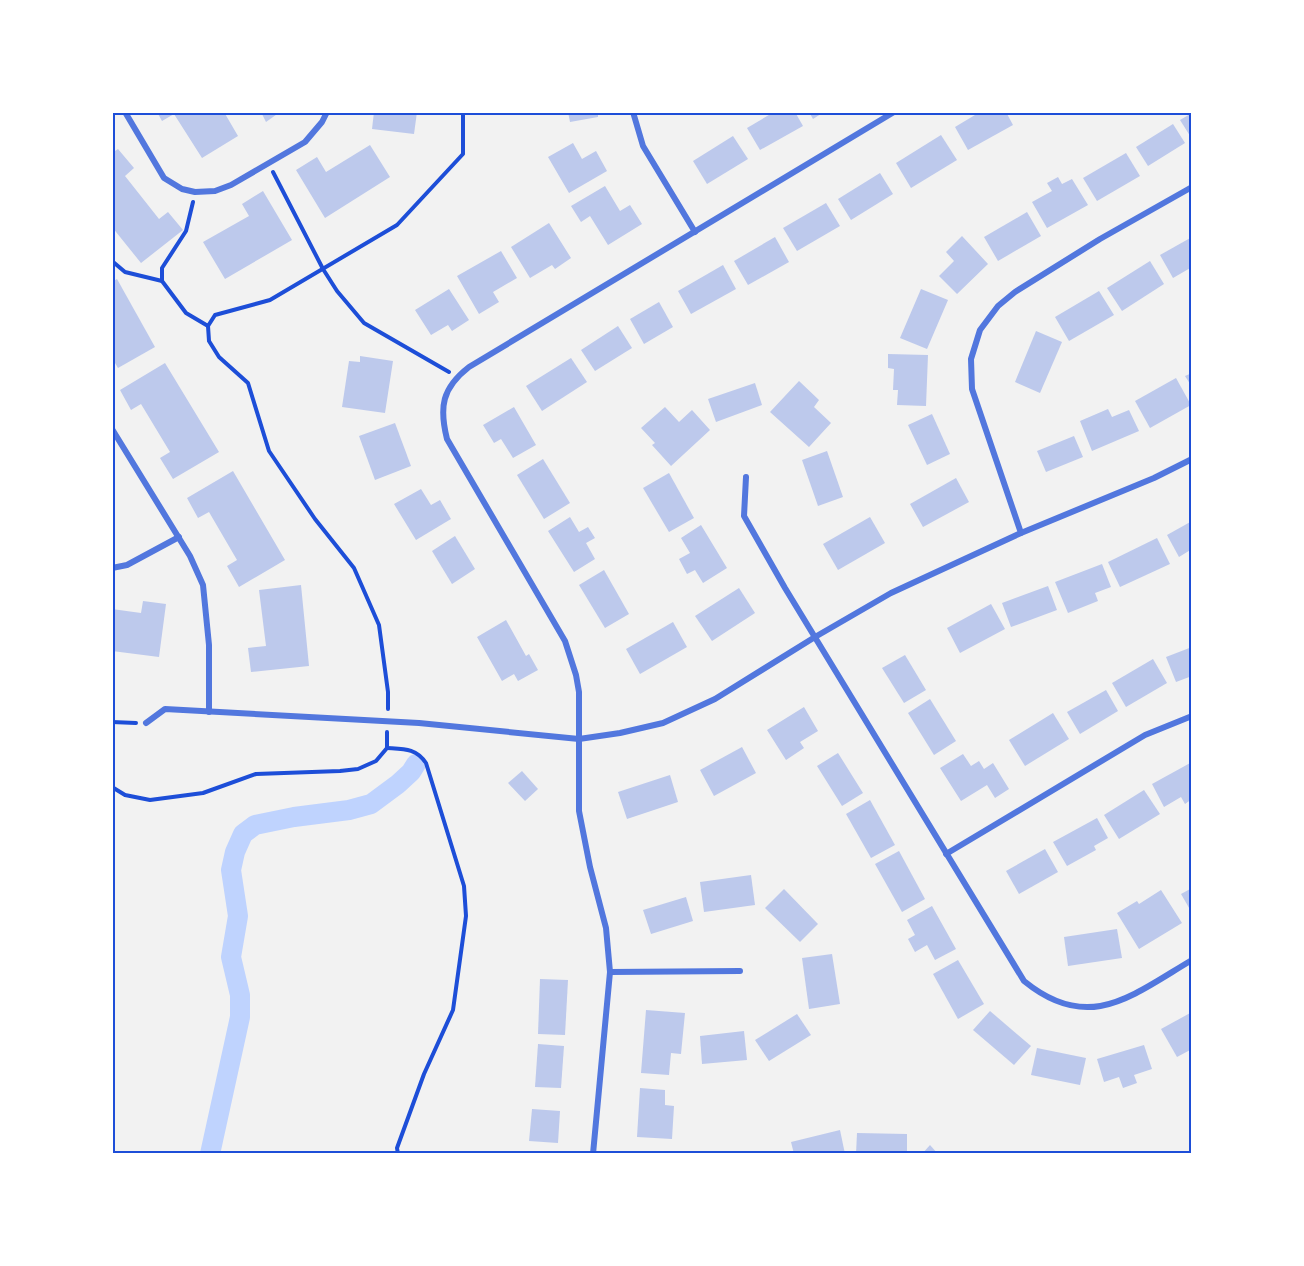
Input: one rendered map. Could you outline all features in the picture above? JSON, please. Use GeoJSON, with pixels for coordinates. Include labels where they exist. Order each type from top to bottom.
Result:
{"type":"FeatureCollection","features":[{"type":"Feature","properties":{"kind":"street"},"geometry":{"type":"LineString","coordinates":[[125,112],[164,178],[182,189],[195,192],[215,191],[231,185],[305,142],[322,122],[327,112]]}},
{"type":"Feature","properties":{"kind":"street"},"geometry":{"type":"LineString","coordinates":[[633,112],[643,146],[694,232]]}},
{"type":"Feature","properties":{"kind":"street"},"geometry":{"type":"LineString","coordinates":[[593,1154],[610,972],[606,928],[590,867],[579,811],[579,692],[576,675],[565,641],[447,440],[442,418],[444,396],[457,376],[469,367],[894,112]]}},
{"type":"Feature","properties":{"kind":"street"},"geometry":{"type":"LineString","coordinates":[[1021,533],[972,389],[971,359],[980,330],[998,306],[1015,292],[1100,239],[1191,187]]}},
{"type":"Feature","properties":{"kind":"street"},"geometry":{"type":"LineString","coordinates":[[112,429],[179,537],[203,585],[209,645],[209,712]]}},
{"type":"Feature","properties":{"kind":"street"},"geometry":{"type":"LineString","coordinates":[[146,723],[165,709],[419,723],[579,739],[663,723],[715,699],[815,637],[891,594],[1021,533],[1154,478],[1191,459]]}},
{"type":"Feature","properties":{"kind":"street"},"geometry":{"type":"LineString","coordinates":[[746,477],[744,516],[1024,981],[1041,995],[1062,1004],[1084,1008],[1106,1006],[1127,998],[1191,960]]}},
{"type":"Feature","properties":{"kind":"street"},"geometry":{"type":"LineString","coordinates":[[112,568],[127,565],[179,537]]}},
{"type":"Feature","properties":{"kind":"street"},"geometry":{"type":"LineString","coordinates":[[946,854],[1104,758],[1145,735],[1191,716]]}},
{"type":"Feature","properties":{"kind":"street"},"geometry":{"type":"LineString","coordinates":[[610,972],[740,971]]}},
{"type":"Feature","properties":{"kind":"path"},"geometry":{"type":"LineString","coordinates":[[112,787],[125,795],[150,800],[202,793],[256,774],[358,769],[376,761],[387,748],[388,692],[379,626],[354,568],[315,519],[269,451],[248,383],[219,357],[209,341],[208,326],[215,315],[270,300],[397,225],[463,154],[463,112]]}},
{"type":"Feature","properties":{"kind":"path"},"geometry":{"type":"LineString","coordinates":[[268,163],[323,269],[337,291],[364,323],[457,376]]}},
{"type":"Feature","properties":{"kind":"path"},"geometry":{"type":"LineString","coordinates":[[195,192],[186,231],[162,268],[162,280],[186,313],[208,326]]}},
{"type":"Feature","properties":{"kind":"path"},"geometry":{"type":"LineString","coordinates":[[112,261],[125,272],[162,280]]}},
{"type":"Feature","properties":{"kind":"path"},"geometry":{"type":"LineString","coordinates":[[112,722],[146,723]]}},
{"type":"Feature","properties":{"kind":"path"},"geometry":{"type":"LineString","coordinates":[[387,748],[409,750],[420,754],[426,763],[464,886],[466,916],[453,1010],[424,1074],[397,1148],[398,1154]]}},
{"type":"Feature","properties":{"kind":"building"},"geometry":{"type":"Polygon","coordinates":[[[157,112],[224,112],[238,136],[202,158],[174,114],[162,121],[157,112]]]}},
{"type":"Feature","properties":{"kind":"building"},"geometry":{"type":"Polygon","coordinates":[[[261,112],[280,112],[266,122],[261,112]]]}},
{"type":"Feature","properties":{"kind":"building"},"geometry":{"type":"Polygon","coordinates":[[[374,112],[417,112],[414,134],[372,129],[374,112]]]}},
{"type":"Feature","properties":{"kind":"building"},"geometry":{"type":"Polygon","coordinates":[[[568,112],[598,112],[598,117],[570,122],[568,112]]]}},
{"type":"Feature","properties":{"kind":"building"},"geometry":{"type":"Polygon","coordinates":[[[774,112],[795,112],[803,126],[760,150],[747,128],[774,112]]]}},
{"type":"Feature","properties":{"kind":"building"},"geometry":{"type":"Polygon","coordinates":[[[809,112],[824,112],[813,119],[809,112]]]}},
{"type":"Feature","properties":{"kind":"building"},"geometry":{"type":"Polygon","coordinates":[[[980,112],[1006,112],[1013,125],[968,150],[955,127],[980,112]]]}},
{"type":"Feature","properties":{"kind":"building"},"geometry":{"type":"Polygon","coordinates":[[[1192,113],[1192,139],[1180,120],[1192,113]]]}},
{"type":"Feature","properties":{"kind":"building"},"geometry":{"type":"Polygon","coordinates":[[[1173,124],[1185,143],[1148,166],[1136,147],[1173,124]]]}},
{"type":"Feature","properties":{"kind":"building"},"geometry":{"type":"Polygon","coordinates":[[[941,135],[957,160],[911,188],[896,163],[941,135]]]}},
{"type":"Feature","properties":{"kind":"building"},"geometry":{"type":"Polygon","coordinates":[[[733,136],[748,159],[707,184],[693,161],[733,136]]]}},
{"type":"Feature","properties":{"kind":"building"},"geometry":{"type":"Polygon","coordinates":[[[573,143],[582,159],[596,151],[607,171],[569,193],[548,157],[573,143]]]}},
{"type":"Feature","properties":{"kind":"building"},"geometry":{"type":"Polygon","coordinates":[[[370,145],[390,177],[325,218],[296,170],[317,157],[326,172],[370,145]]]}},
{"type":"Feature","properties":{"kind":"building"},"geometry":{"type":"Polygon","coordinates":[[[118,149],[134,168],[125,176],[159,219],[168,212],[183,230],[141,263],[112,227],[112,153],[118,149]]]}},
{"type":"Feature","properties":{"kind":"building"},"geometry":{"type":"Polygon","coordinates":[[[1126,153],[1140,176],[1097,201],[1083,178],[1126,153]]]}},
{"type":"Feature","properties":{"kind":"building"},"geometry":{"type":"Polygon","coordinates":[[[880,173],[893,194],[851,220],[838,199],[880,173]]]}},
{"type":"Feature","properties":{"kind":"building"},"geometry":{"type":"Polygon","coordinates":[[[1058,177],[1062,184],[1072,179],[1088,205],[1047,228],[1032,202],[1052,191],[1047,183],[1058,177]]]}},
{"type":"Feature","properties":{"kind":"building"},"geometry":{"type":"Polygon","coordinates":[[[605,186],[620,211],[630,205],[642,224],[608,245],[590,216],[581,222],[571,206],[605,186]]]}},
{"type":"Feature","properties":{"kind":"building"},"geometry":{"type":"Polygon","coordinates":[[[263,191],[292,240],[225,279],[203,242],[249,216],[242,204],[263,191]]]}},
{"type":"Feature","properties":{"kind":"building"},"geometry":{"type":"Polygon","coordinates":[[[826,203],[840,226],[797,251],[783,228],[826,203]]]}},
{"type":"Feature","properties":{"kind":"building"},"geometry":{"type":"Polygon","coordinates":[[[1027,212],[1041,236],[998,261],[984,237],[1027,212]]]}},
{"type":"Feature","properties":{"kind":"building"},"geometry":{"type":"Polygon","coordinates":[[[549,223],[571,258],[555,269],[552,265],[530,278],[511,247],[549,223]]]}},
{"type":"Feature","properties":{"kind":"building"},"geometry":{"type":"Polygon","coordinates":[[[962,236],[988,264],[957,294],[939,276],[954,261],[946,252],[962,236]]]}},
{"type":"Feature","properties":{"kind":"building"},"geometry":{"type":"Polygon","coordinates":[[[775,237],[789,262],[748,285],[734,261],[775,237]]]}},
{"type":"Feature","properties":{"kind":"building"},"geometry":{"type":"Polygon","coordinates":[[[1192,237],[1192,267],[1173,278],[1160,255],[1192,237]]]}},
{"type":"Feature","properties":{"kind":"building"},"geometry":{"type":"Polygon","coordinates":[[[501,251],[517,278],[493,292],[499,302],[479,314],[457,276],[501,251]]]}},
{"type":"Feature","properties":{"kind":"building"},"geometry":{"type":"Polygon","coordinates":[[[1150,261],[1164,284],[1122,311],[1107,288],[1150,261]]]}},
{"type":"Feature","properties":{"kind":"building"},"geometry":{"type":"Polygon","coordinates":[[[723,265],[736,289],[691,314],[678,291],[723,265]]]}},
{"type":"Feature","properties":{"kind":"building"},"geometry":{"type":"Polygon","coordinates":[[[117,279],[155,347],[118,368],[112,358],[112,282],[117,279]]]}},
{"type":"Feature","properties":{"kind":"building"},"geometry":{"type":"Polygon","coordinates":[[[449,289],[469,320],[452,331],[448,325],[431,335],[415,310],[449,289]]]}},
{"type":"Feature","properties":{"kind":"building"},"geometry":{"type":"Polygon","coordinates":[[[921,289],[948,300],[927,349],[900,338],[921,289]]]}},
{"type":"Feature","properties":{"kind":"building"},"geometry":{"type":"Polygon","coordinates":[[[1099,291],[1114,315],[1069,341],[1055,317],[1099,291]]]}},
{"type":"Feature","properties":{"kind":"building"},"geometry":{"type":"Polygon","coordinates":[[[659,302],[673,327],[644,344],[630,319],[659,302]]]}},
{"type":"Feature","properties":{"kind":"building"},"geometry":{"type":"Polygon","coordinates":[[[618,326],[632,348],[595,371],[581,350],[618,326]]]}},
{"type":"Feature","properties":{"kind":"building"},"geometry":{"type":"Polygon","coordinates":[[[1036,331],[1062,342],[1040,393],[1015,382],[1036,331]]]}},
{"type":"Feature","properties":{"kind":"building"},"geometry":{"type":"Polygon","coordinates":[[[888,354],[928,355],[926,406],[897,405],[898,390],[893,390],[894,369],[888,368],[888,354]]]}},
{"type":"Feature","properties":{"kind":"building"},"geometry":{"type":"Polygon","coordinates":[[[360,356],[393,361],[385,413],[342,407],[349,361],[360,362],[360,356]]]}},
{"type":"Feature","properties":{"kind":"building"},"geometry":{"type":"Polygon","coordinates":[[[571,358],[587,382],[542,411],[526,386],[571,358]]]}},
{"type":"Feature","properties":{"kind":"building"},"geometry":{"type":"Polygon","coordinates":[[[165,363],[219,452],[173,479],[160,458],[170,452],[141,404],[131,410],[120,390],[165,363]]]}},
{"type":"Feature","properties":{"kind":"building"},"geometry":{"type":"Polygon","coordinates":[[[1192,373],[1192,387],[1185,376],[1192,373]]]}},
{"type":"Feature","properties":{"kind":"building"},"geometry":{"type":"Polygon","coordinates":[[[1176,378],[1191,405],[1150,428],[1135,401],[1176,378]]]}},
{"type":"Feature","properties":{"kind":"building"},"geometry":{"type":"Polygon","coordinates":[[[799,381],[819,400],[814,407],[831,423],[809,447],[770,412],[799,381]]]}},
{"type":"Feature","properties":{"kind":"building"},"geometry":{"type":"Polygon","coordinates":[[[755,383],[762,405],[716,422],[708,399],[755,383]]]}},
{"type":"Feature","properties":{"kind":"building"},"geometry":{"type":"Polygon","coordinates":[[[514,407],[536,445],[513,458],[501,439],[494,443],[483,425],[514,407]]]}},
{"type":"Feature","properties":{"kind":"building"},"geometry":{"type":"Polygon","coordinates":[[[665,407],[679,422],[692,410],[710,430],[671,466],[652,445],[655,443],[641,428],[665,407]]]}},
{"type":"Feature","properties":{"kind":"building"},"geometry":{"type":"Polygon","coordinates":[[[1108,409],[1112,417],[1129,410],[1139,431],[1092,451],[1080,421],[1108,409]]]}},
{"type":"Feature","properties":{"kind":"building"},"geometry":{"type":"Polygon","coordinates":[[[932,414],[950,454],[927,465],[908,425],[932,414]]]}},
{"type":"Feature","properties":{"kind":"building"},"geometry":{"type":"Polygon","coordinates":[[[395,423],[411,466],[375,480],[359,436],[395,423]]]}},
{"type":"Feature","properties":{"kind":"building"},"geometry":{"type":"Polygon","coordinates":[[[1074,436],[1083,457],[1046,472],[1037,451],[1074,436]]]}},
{"type":"Feature","properties":{"kind":"building"},"geometry":{"type":"Polygon","coordinates":[[[827,451],[843,497],[818,506],[802,460],[827,451]]]}},
{"type":"Feature","properties":{"kind":"building"},"geometry":{"type":"Polygon","coordinates":[[[543,459],[570,503],[544,519],[517,475],[543,459]]]}},
{"type":"Feature","properties":{"kind":"building"},"geometry":{"type":"Polygon","coordinates":[[[233,471],[285,560],[239,587],[227,566],[237,560],[209,512],[198,518],[187,498],[233,471]]]}},
{"type":"Feature","properties":{"kind":"building"},"geometry":{"type":"Polygon","coordinates":[[[669,473],[694,518],[669,532],[643,488],[669,473]]]}},
{"type":"Feature","properties":{"kind":"building"},"geometry":{"type":"Polygon","coordinates":[[[956,478],[969,502],[923,527],[910,504],[956,478]]]}},
{"type":"Feature","properties":{"kind":"building"},"geometry":{"type":"Polygon","coordinates":[[[421,489],[431,505],[440,500],[451,519],[416,540],[394,504],[421,489]]]}},
{"type":"Feature","properties":{"kind":"building"},"geometry":{"type":"Polygon","coordinates":[[[570,517],[579,532],[588,527],[595,538],[586,543],[595,559],[574,572],[548,531],[570,517]]]}},
{"type":"Feature","properties":{"kind":"building"},"geometry":{"type":"Polygon","coordinates":[[[870,517],[885,543],[838,570],[823,544],[870,517]]]}},
{"type":"Feature","properties":{"kind":"building"},"geometry":{"type":"Polygon","coordinates":[[[1192,521],[1192,549],[1179,557],[1167,535],[1192,521]]]}},
{"type":"Feature","properties":{"kind":"building"},"geometry":{"type":"Polygon","coordinates":[[[701,525],[727,568],[703,583],[695,570],[687,574],[679,559],[690,553],[681,538],[701,525]]]}},
{"type":"Feature","properties":{"kind":"building"},"geometry":{"type":"Polygon","coordinates":[[[455,536],[475,569],[452,584],[432,551],[455,536]]]}},
{"type":"Feature","properties":{"kind":"building"},"geometry":{"type":"Polygon","coordinates":[[[1157,538],[1170,564],[1120,587],[1108,562],[1157,538]]]}},
{"type":"Feature","properties":{"kind":"building"},"geometry":{"type":"Polygon","coordinates":[[[1102,564],[1111,587],[1095,593],[1098,601],[1068,613],[1055,582],[1102,564]]]}},
{"type":"Feature","properties":{"kind":"building"},"geometry":{"type":"Polygon","coordinates":[[[604,570],[629,614],[605,628],[579,585],[604,570]]]}},
{"type":"Feature","properties":{"kind":"building"},"geometry":{"type":"Polygon","coordinates":[[[301,585],[309,666],[251,672],[248,648],[266,646],[259,590],[301,585]]]}},
{"type":"Feature","properties":{"kind":"building"},"geometry":{"type":"Polygon","coordinates":[[[1048,586],[1057,610],[1011,627],[1002,603],[1048,586]]]}},
{"type":"Feature","properties":{"kind":"building"},"geometry":{"type":"Polygon","coordinates":[[[739,588],[755,613],[712,641],[695,616],[739,588]]]}},
{"type":"Feature","properties":{"kind":"building"},"geometry":{"type":"Polygon","coordinates":[[[143,601],[166,604],[159,657],[112,651],[112,609],[141,613],[143,601]]]}},
{"type":"Feature","properties":{"kind":"building"},"geometry":{"type":"Polygon","coordinates":[[[991,604],[1005,629],[960,653],[947,628],[991,604]]]}},
{"type":"Feature","properties":{"kind":"building"},"geometry":{"type":"Polygon","coordinates":[[[506,620],[526,656],[529,654],[538,670],[518,681],[514,674],[502,681],[477,637],[506,620]]]}},
{"type":"Feature","properties":{"kind":"building"},"geometry":{"type":"Polygon","coordinates":[[[673,622],[687,647],[640,674],[626,649],[673,622]]]}},
{"type":"Feature","properties":{"kind":"building"},"geometry":{"type":"Polygon","coordinates":[[[1192,647],[1192,676],[1176,682],[1166,657],[1192,647]]]}},
{"type":"Feature","properties":{"kind":"building"},"geometry":{"type":"Polygon","coordinates":[[[905,655],[926,690],[904,703],[882,668],[905,655]]]}},
{"type":"Feature","properties":{"kind":"building"},"geometry":{"type":"Polygon","coordinates":[[[1153,659],[1167,683],[1126,707],[1112,683],[1153,659]]]}},
{"type":"Feature","properties":{"kind":"building"},"geometry":{"type":"Polygon","coordinates":[[[1106,690],[1118,711],[1080,734],[1067,712],[1106,690]]]}},
{"type":"Feature","properties":{"kind":"building"},"geometry":{"type":"Polygon","coordinates":[[[930,699],[956,741],[934,755],[908,713],[930,699]]]}},
{"type":"Feature","properties":{"kind":"building"},"geometry":{"type":"Polygon","coordinates":[[[804,707],[818,731],[800,742],[804,748],[786,760],[767,730],[804,707]]]}},
{"type":"Feature","properties":{"kind":"building"},"geometry":{"type":"Polygon","coordinates":[[[1053,713],[1069,739],[1025,766],[1009,740],[1053,713]]]}},
{"type":"Feature","properties":{"kind":"building"},"geometry":{"type":"Polygon","coordinates":[[[742,747],[756,773],[714,796],[700,770],[742,747]]]}},
{"type":"Feature","properties":{"kind":"building"},"geometry":{"type":"Polygon","coordinates":[[[838,753],[863,793],[842,806],[817,766],[838,753]]]}},
{"type":"Feature","properties":{"kind":"building"},"geometry":{"type":"Polygon","coordinates":[[[963,754],[971,766],[979,761],[984,769],[993,763],[1009,789],[995,798],[987,785],[961,801],[940,768],[963,754]]]}},
{"type":"Feature","properties":{"kind":"building"},"geometry":{"type":"Polygon","coordinates":[[[1192,762],[1192,799],[1185,804],[1181,797],[1164,807],[1152,784],[1192,762]]]}},
{"type":"Feature","properties":{"kind":"building"},"geometry":{"type":"Polygon","coordinates":[[[522,771],[538,789],[525,801],[508,783],[522,771]]]}},
{"type":"Feature","properties":{"kind":"building"},"geometry":{"type":"Polygon","coordinates":[[[670,775],[678,802],[627,819],[618,792],[670,775]]]}},
{"type":"Feature","properties":{"kind":"building"},"geometry":{"type":"Polygon","coordinates":[[[1144,790],[1160,814],[1119,839],[1104,815],[1144,790]]]}},
{"type":"Feature","properties":{"kind":"building"},"geometry":{"type":"Polygon","coordinates":[[[870,800],[895,845],[871,858],[846,814],[870,800]]]}},
{"type":"Feature","properties":{"kind":"building"},"geometry":{"type":"Polygon","coordinates":[[[1097,818],[1108,838],[1094,846],[1096,850],[1067,866],[1053,842],[1097,818]]]}},
{"type":"Feature","properties":{"kind":"building"},"geometry":{"type":"Polygon","coordinates":[[[1045,849],[1058,872],[1019,894],[1006,871],[1045,849]]]}},
{"type":"Feature","properties":{"kind":"building"},"geometry":{"type":"Polygon","coordinates":[[[899,851],[925,899],[902,912],[875,864],[899,851]]]}},
{"type":"Feature","properties":{"kind":"building"},"geometry":{"type":"Polygon","coordinates":[[[751,875],[755,905],[704,912],[700,882],[751,875]]]}},
{"type":"Feature","properties":{"kind":"building"},"geometry":{"type":"Polygon","coordinates":[[[1192,888],[1192,913],[1181,894],[1192,888]]]}},
{"type":"Feature","properties":{"kind":"building"},"geometry":{"type":"Polygon","coordinates":[[[784,889],[818,924],[800,942],[765,908],[784,889]]]}},
{"type":"Feature","properties":{"kind":"building"},"geometry":{"type":"Polygon","coordinates":[[[1161,890],[1182,923],[1139,949],[1117,913],[1137,901],[1139,904],[1161,890]]]}},
{"type":"Feature","properties":{"kind":"building"},"geometry":{"type":"Polygon","coordinates":[[[686,897],[693,921],[651,934],[643,910],[686,897]]]}},
{"type":"Feature","properties":{"kind":"building"},"geometry":{"type":"Polygon","coordinates":[[[932,906],[956,949],[935,960],[927,945],[915,952],[908,939],[915,935],[907,920],[932,906]]]}},
{"type":"Feature","properties":{"kind":"building"},"geometry":{"type":"Polygon","coordinates":[[[1117,929],[1122,958],[1068,966],[1064,937],[1117,929]]]}},
{"type":"Feature","properties":{"kind":"building"},"geometry":{"type":"Polygon","coordinates":[[[832,954],[840,1004],[809,1009],[802,958],[832,954]]]}},
{"type":"Feature","properties":{"kind":"building"},"geometry":{"type":"Polygon","coordinates":[[[958,960],[984,1004],[958,1019],[933,974],[958,960]]]}},
{"type":"Feature","properties":{"kind":"building"},"geometry":{"type":"Polygon","coordinates":[[[540,979],[568,980],[565,1035],[538,1034],[540,979]]]}},
{"type":"Feature","properties":{"kind":"building"},"geometry":{"type":"Polygon","coordinates":[[[646,1010],[685,1013],[681,1054],[671,1053],[669,1075],[641,1073],[646,1010]]]}},
{"type":"Feature","properties":{"kind":"building"},"geometry":{"type":"Polygon","coordinates":[[[990,1011],[1031,1046],[1014,1065],[973,1030],[990,1011]]]}},
{"type":"Feature","properties":{"kind":"building"},"geometry":{"type":"Polygon","coordinates":[[[1192,1012],[1192,1049],[1177,1057],[1161,1029],[1192,1012]]]}},
{"type":"Feature","properties":{"kind":"building"},"geometry":{"type":"Polygon","coordinates":[[[797,1014],[811,1035],[769,1061],[755,1040],[797,1014]]]}},
{"type":"Feature","properties":{"kind":"building"},"geometry":{"type":"Polygon","coordinates":[[[744,1031],[747,1060],[702,1064],[700,1036],[744,1031]]]}},
{"type":"Feature","properties":{"kind":"building"},"geometry":{"type":"Polygon","coordinates":[[[538,1044],[564,1046],[561,1088],[535,1087],[538,1044]]]}},
{"type":"Feature","properties":{"kind":"building"},"geometry":{"type":"Polygon","coordinates":[[[1144,1045],[1152,1069],[1134,1075],[1137,1083],[1123,1088],[1119,1077],[1104,1082],[1097,1059],[1144,1045]]]}},
{"type":"Feature","properties":{"kind":"building"},"geometry":{"type":"Polygon","coordinates":[[[1037,1048],[1086,1058],[1080,1085],[1031,1075],[1037,1048]]]}},
{"type":"Feature","properties":{"kind":"building"},"geometry":{"type":"Polygon","coordinates":[[[640,1088],[665,1090],[665,1105],[674,1106],[672,1139],[637,1137],[640,1088]]]}},
{"type":"Feature","properties":{"kind":"building"},"geometry":{"type":"Polygon","coordinates":[[[532,1109],[560,1111],[558,1143],[529,1141],[532,1109]]]}},
{"type":"Feature","properties":{"kind":"building"},"geometry":{"type":"Polygon","coordinates":[[[840,1130],[845,1154],[794,1154],[791,1142],[840,1130]]]}},
{"type":"Feature","properties":{"kind":"building"},"geometry":{"type":"Polygon","coordinates":[[[857,1133],[907,1134],[907,1154],[856,1154],[857,1133]]]}},
{"type":"Feature","properties":{"kind":"building"},"geometry":{"type":"Polygon","coordinates":[[[930,1145],[938,1154],[922,1154],[930,1145]]]}},
{"type":"Feature","properties":{"kind":"waterway"},"geometry":{"type":"LineString","coordinates":[[210,1154],[240,1017],[240,995],[231,957],[238,916],[231,870],[235,852],[243,834],[255,825],[349,810],[371,804],[398,784],[416,764]]}}]}
